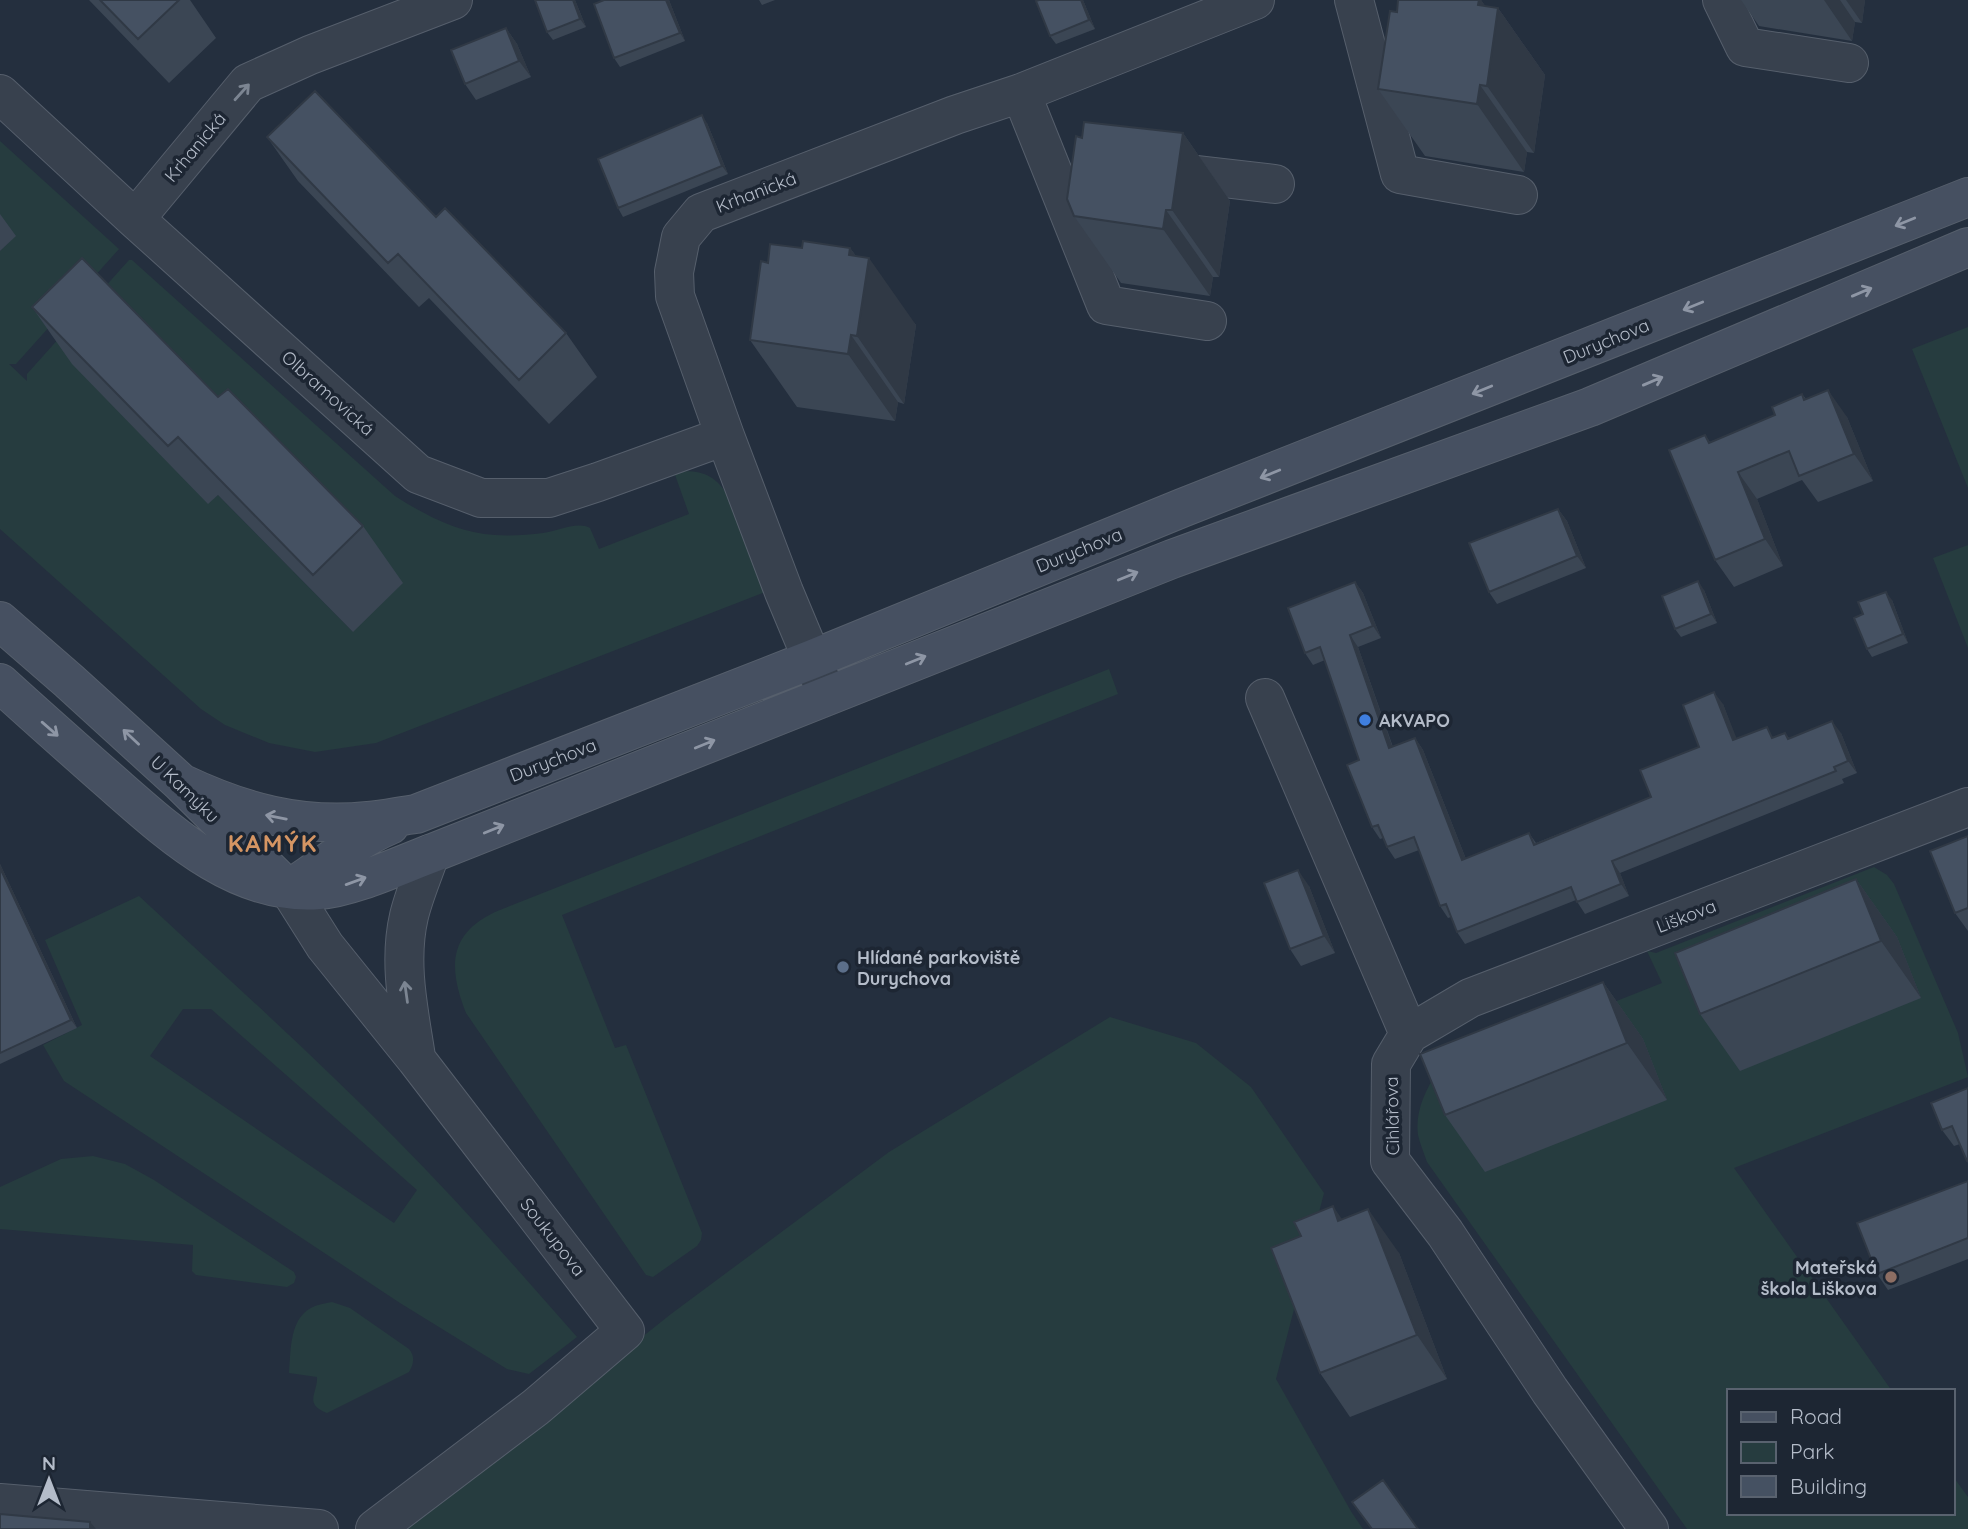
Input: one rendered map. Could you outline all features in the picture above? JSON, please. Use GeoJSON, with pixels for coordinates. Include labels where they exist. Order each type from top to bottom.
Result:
{"type":"FeatureCollection","features":[{"type":"Feature","properties":{"kind":"street","name":"Krhanická"},"geometry":{"type":"LineString","coordinates":[[135,219],[248,83],[310,55],[453,0]]}},
{"type":"Feature","properties":{"kind":"street","name":"Krhanická"},"geometry":{"type":"LineString","coordinates":[[827,695],[725,436],[675,296],[674,272],[681,237],[701,213],[956,115],[1021,93],[1255,0]]}},
{"type":"Feature","properties":{"kind":"street"},"geometry":{"type":"LineString","coordinates":[[1354,0],[1400,174],[1518,195]]}},
{"type":"Feature","properties":{"kind":"street"},"geometry":{"type":"LineString","coordinates":[[1722,0],[1745,47],[1849,63]]}},
{"type":"Feature","properties":{"kind":"street"},"geometry":{"type":"LineString","coordinates":[[1021,93],[1106,305],[1207,321]]}},
{"type":"Feature","properties":{"kind":"street","name":"Olbramovická"},"geometry":{"type":"LineString","coordinates":[[0,94],[418,474],[481,498],[549,498],[725,436]]}},
{"type":"Feature","properties":{"kind":"street"},"geometry":{"type":"LineString","coordinates":[[1052,171],[1093,166]]}},
{"type":"Feature","properties":{"kind":"street"},"geometry":{"type":"LineString","coordinates":[[1133,167],[1275,184]]}},
{"type":"Feature","properties":{"kind":"street","name":"Durychova"},"geometry":{"type":"LineString","coordinates":[[181,783],[216,800],[291,820],[356,822],[416,814],[813,659],[1208,498],[1968,197]]}},
{"type":"Feature","properties":{"kind":"street"},"geometry":{"type":"LineString","coordinates":[[0,683],[148,814],[201,854],[236,874],[289,889],[319,890],[345,885],[430,854],[1172,559],[1590,407],[1968,247]]}},
{"type":"Feature","properties":{"kind":"street","name":"U Kamýku"},"geometry":{"type":"LineString","coordinates":[[0,621],[181,783],[289,889]]}},
{"type":"Feature","properties":{"kind":"street"},"geometry":{"type":"LineString","coordinates":[[1265,698],[1409,1034]]}},
{"type":"Feature","properties":{"kind":"street","name":"Liškova"},"geometry":{"type":"LineString","coordinates":[[1409,1034],[1470,998],[1968,807]]}},
{"type":"Feature","properties":{"kind":"street"},"geometry":{"type":"LineString","coordinates":[[289,889],[351,845],[416,814]]}},
{"type":"Feature","properties":{"kind":"street"},"geometry":{"type":"LineString","coordinates":[[416,1059],[404,976],[405,942],[409,916],[430,854]]}},
{"type":"Feature","properties":{"kind":"street","name":"Soukupova"},"geometry":{"type":"LineString","coordinates":[[289,889],[325,946],[416,1059],[625,1331],[536,1407],[375,1529]]}},
{"type":"Feature","properties":{"kind":"street","name":"Cihlářova"},"geometry":{"type":"LineString","coordinates":[[1409,1034],[1391,1064],[1390,1161],[1445,1233],[1550,1391],[1649,1529]]}},
{"type":"Feature","properties":{"kind":"street"},"geometry":{"type":"LineString","coordinates":[[0,1503],[319,1529]]}},
{"type":"Feature","properties":{"kind":"green space"},"geometry":{"type":"Polygon","coordinates":[[[0,141],[119,249],[16,364],[9,364],[27,381],[27,374],[129,260],[132,260],[395,496],[430,516],[468,531],[495,535],[531,534],[585,526],[590,528],[599,549],[689,514],[674,472],[692,471],[712,478],[724,489],[768,591],[376,743],[315,752],[269,743],[225,725],[201,709],[0,529],[0,251],[15,236],[0,220],[0,141]],[[268,446],[208,503],[218,495],[353,632],[268,446]]]}},
{"type":"Feature","properties":{"kind":"green space"},"geometry":{"type":"Polygon","coordinates":[[[1968,327],[1968,488],[1912,349],[1968,327]]]}},
{"type":"Feature","properties":{"kind":"green space"},"geometry":{"type":"Polygon","coordinates":[[[1968,545],[1968,648],[1933,558],[1968,545]]]}},
{"type":"Feature","properties":{"kind":"green space"},"geometry":{"type":"Polygon","coordinates":[[[1109,669],[1118,694],[562,915],[615,1048],[626,1045],[702,1233],[697,1246],[653,1277],[646,1275],[466,1013],[455,968],[460,942],[468,931],[495,912],[1109,669]]]}},
{"type":"Feature","properties":{"kind":"green space"},"geometry":{"type":"Polygon","coordinates":[[[1874,867],[1887,875],[1894,884],[1958,1033],[1968,1077],[1734,1168],[1891,1389],[1727,1389],[1727,1515],[1954,1515],[1954,1478],[1968,1497],[1968,1529],[1687,1529],[1427,1162],[1417,1126],[1425,1094],[1437,1072],[1662,983],[1647,951],[1656,953],[1874,867]]]}},
{"type":"Feature","properties":{"kind":"green space"},"geometry":{"type":"Polygon","coordinates":[[[139,896],[300,1045],[394,1137],[464,1210],[577,1337],[529,1374],[507,1369],[400,1303],[64,1081],[43,1045],[82,1025],[45,940],[139,896]],[[183,1009],[150,1056],[394,1223],[417,1190],[211,1009],[183,1009]]]}},
{"type":"Feature","properties":{"kind":"green space"},"geometry":{"type":"Polygon","coordinates":[[[1110,1017],[1196,1043],[1251,1087],[1324,1193],[1276,1379],[1363,1529],[401,1529],[671,1314],[889,1152],[1110,1017]]]}},
{"type":"Feature","properties":{"kind":"green space"},"geometry":{"type":"Polygon","coordinates":[[[93,1156],[125,1164],[154,1180],[294,1272],[294,1283],[287,1287],[196,1275],[192,1271],[193,1245],[0,1229],[0,1187],[61,1159],[93,1156]]]}},
{"type":"Feature","properties":{"kind":"green space"},"geometry":{"type":"Polygon","coordinates":[[[332,1302],[350,1308],[409,1349],[413,1360],[409,1372],[327,1413],[315,1406],[313,1398],[317,1377],[289,1373],[291,1344],[300,1317],[315,1306],[332,1302]]]}},
{"type":"Feature","properties":{"kind":"building"},"geometry":{"type":"Polygon","coordinates":[[[100,0],[179,0],[138,39],[100,0]]]}},
{"type":"Feature","properties":{"kind":"building"},"geometry":{"type":"Polygon","coordinates":[[[535,0],[573,0],[580,19],[547,32],[535,0]]]}},
{"type":"Feature","properties":{"kind":"building"},"geometry":{"type":"Polygon","coordinates":[[[604,0],[666,0],[680,33],[614,58],[594,4],[604,0]]]}},
{"type":"Feature","properties":{"kind":"building"},"geometry":{"type":"Polygon","coordinates":[[[1081,0],[1089,20],[1050,36],[1036,1],[1081,0]]]}},
{"type":"Feature","properties":{"kind":"building"},"geometry":{"type":"Polygon","coordinates":[[[1398,0],[1479,0],[1478,5],[1498,8],[1487,86],[1480,85],[1477,104],[1378,89],[1390,11],[1397,12],[1398,0]]]}},
{"type":"Feature","properties":{"kind":"building"},"geometry":{"type":"Polygon","coordinates":[[[506,28],[519,61],[465,84],[451,50],[506,28]]]}},
{"type":"Feature","properties":{"kind":"building"},"geometry":{"type":"Polygon","coordinates":[[[315,91],[436,217],[445,208],[566,333],[519,380],[398,254],[388,263],[267,137],[315,91]]]}},
{"type":"Feature","properties":{"kind":"building"},"geometry":{"type":"Polygon","coordinates":[[[702,115],[722,166],[618,208],[598,159],[702,115]]]}},
{"type":"Feature","properties":{"kind":"building"},"geometry":{"type":"Polygon","coordinates":[[[1084,122],[1183,133],[1172,210],[1166,210],[1163,229],[1074,216],[1067,199],[1076,136],[1082,138],[1084,122]]]}},
{"type":"Feature","properties":{"kind":"building"},"geometry":{"type":"Polygon","coordinates":[[[803,241],[850,248],[849,255],[869,258],[857,336],[851,335],[848,354],[750,340],[761,261],[768,263],[770,244],[802,248],[803,241]]]}},
{"type":"Feature","properties":{"kind":"building"},"geometry":{"type":"Polygon","coordinates":[[[82,258],[218,397],[228,389],[363,526],[313,575],[178,437],[168,446],[32,307],[82,258]]]}},
{"type":"Feature","properties":{"kind":"building"},"geometry":{"type":"Polygon","coordinates":[[[1828,390],[1854,454],[1799,476],[1789,451],[1738,472],[1765,539],[1715,560],[1669,450],[1705,435],[1709,443],[1775,415],[1772,407],[1802,394],[1804,400],[1828,390]]]}},
{"type":"Feature","properties":{"kind":"building"},"geometry":{"type":"Polygon","coordinates":[[[1558,509],[1577,556],[1489,592],[1469,543],[1558,509]]]}},
{"type":"Feature","properties":{"kind":"building"},"geometry":{"type":"Polygon","coordinates":[[[1698,581],[1711,614],[1675,629],[1662,596],[1698,581]]]}},
{"type":"Feature","properties":{"kind":"building"},"geometry":{"type":"Polygon","coordinates":[[[1355,582],[1373,626],[1350,635],[1389,748],[1415,738],[1462,860],[1529,833],[1534,845],[1651,797],[1640,770],[1699,747],[1683,705],[1714,692],[1733,740],[1767,727],[1772,738],[1785,733],[1788,739],[1832,721],[1848,761],[1834,767],[1836,771],[1612,861],[1621,884],[1577,902],[1571,887],[1457,932],[1446,904],[1440,906],[1414,837],[1387,847],[1378,825],[1372,827],[1347,765],[1359,760],[1320,647],[1305,653],[1288,608],[1355,582]]]}},
{"type":"Feature","properties":{"kind":"building"},"geometry":{"type":"Polygon","coordinates":[[[1886,592],[1903,634],[1867,649],[1854,618],[1863,614],[1858,602],[1886,592]]]}},
{"type":"Feature","properties":{"kind":"building"},"geometry":{"type":"Polygon","coordinates":[[[1968,836],[1968,908],[1955,913],[1930,851],[1968,836]]]}},
{"type":"Feature","properties":{"kind":"building"},"geometry":{"type":"Polygon","coordinates":[[[0,868],[71,1020],[0,1053],[0,868]]]}},
{"type":"Feature","properties":{"kind":"building"},"geometry":{"type":"Polygon","coordinates":[[[1298,870],[1324,936],[1290,949],[1264,883],[1298,870]]]}},
{"type":"Feature","properties":{"kind":"building"},"geometry":{"type":"Polygon","coordinates":[[[1856,879],[1881,941],[1700,1014],[1675,953],[1856,879]]]}},
{"type":"Feature","properties":{"kind":"building"},"geometry":{"type":"Polygon","coordinates":[[[1603,982],[1627,1043],[1445,1115],[1420,1054],[1603,982]]]}},
{"type":"Feature","properties":{"kind":"building"},"geometry":{"type":"Polygon","coordinates":[[[1968,1088],[1967,1161],[1952,1126],[1942,1130],[1931,1103],[1968,1088]]]}},
{"type":"Feature","properties":{"kind":"building"},"geometry":{"type":"Polygon","coordinates":[[[1968,1181],[1968,1238],[1877,1274],[1857,1223],[1968,1181]]]}},
{"type":"Feature","properties":{"kind":"building"},"geometry":{"type":"Polygon","coordinates":[[[1333,1206],[1338,1221],[1368,1209],[1417,1335],[1320,1373],[1271,1248],[1301,1236],[1294,1222],[1333,1206]]]}},
{"type":"Feature","properties":{"kind":"building"},"geometry":{"type":"Polygon","coordinates":[[[1383,1480],[1418,1529],[1372,1529],[1352,1502],[1383,1480]]]}},
{"type":"Feature","properties":{"kind":"building"},"geometry":{"type":"Polygon","coordinates":[[[0,1514],[90,1522],[90,1529],[0,1529],[0,1514]]]}},
{"type":"Feature","properties":{"kind":"place","name":"AKVAPO"},"geometry":{"type":"Point","coordinates":[1365,720]}},
{"type":"Feature","properties":{"kind":"place","name":"Hlídané parkoviště Durychova"},"geometry":{"type":"Point","coordinates":[843,967]}},
{"type":"Feature","properties":{"kind":"place","name":"Mateřská škola Liškova"},"geometry":{"type":"Point","coordinates":[1891,1277]}},
{"type":"Feature","properties":{"kind":"district","name":"KAMÝK"},"geometry":{"type":"Point","coordinates":[273,843]}}]}
